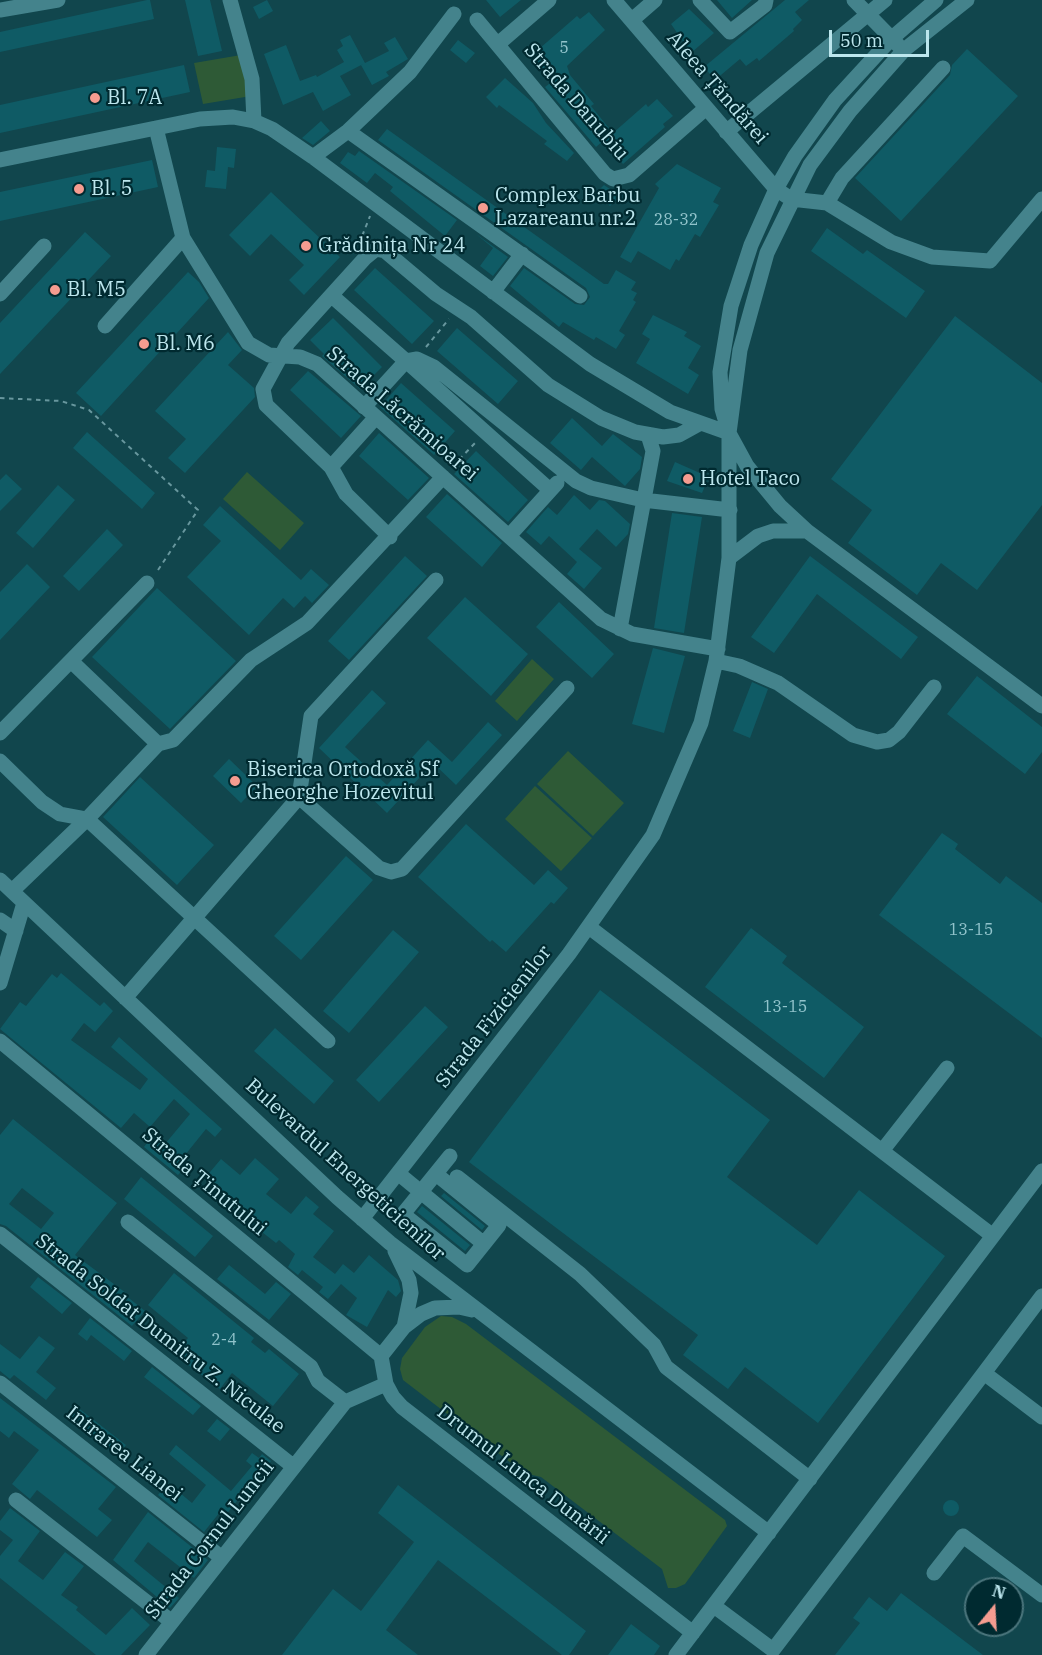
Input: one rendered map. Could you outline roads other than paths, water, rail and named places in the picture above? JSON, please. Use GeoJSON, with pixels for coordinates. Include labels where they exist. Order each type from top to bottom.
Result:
{"type":"FeatureCollection","features":[{"type":"Feature","properties":{"kind":"street"},"geometry":{"type":"LineString","coordinates":[[0,10],[58,0]]}},
{"type":"Feature","properties":{"kind":"street"},"geometry":{"type":"LineString","coordinates":[[230,0],[252,79],[254,121]]}},
{"type":"Feature","properties":{"kind":"street"},"geometry":{"type":"LineString","coordinates":[[498,44],[549,0]]}},
{"type":"Feature","properties":{"kind":"street","name":"Aleea Țăndărei"},"geometry":{"type":"LineString","coordinates":[[614,0],[776,189],[791,199]]}},
{"type":"Feature","properties":{"kind":"street"},"geometry":{"type":"LineString","coordinates":[[632,20],[655,0]]}},
{"type":"Feature","properties":{"kind":"street"},"geometry":{"type":"LineString","coordinates":[[700,0],[730,32],[765,4],[766,0]]}},
{"type":"Feature","properties":{"kind":"street"},"geometry":{"type":"LineString","coordinates":[[854,0],[904,50]]}},
{"type":"Feature","properties":{"kind":"street"},"geometry":{"type":"LineString","coordinates":[[726,132],[885,0]]}},
{"type":"Feature","properties":{"kind":"street","name":"Strada Fizicienilor"},"geometry":{"type":"LineString","coordinates":[[729,433],[720,389],[723,348],[744,264],[776,189],[823,116],[891,39],[936,0]]}},
{"type":"Feature","properties":{"kind":"street","name":"Strada Fizicienilor"},"geometry":{"type":"LineString","coordinates":[[362,1219],[589,927],[653,836],[665,826],[686,781],[692,762],[693,744],[717,655],[729,558],[729,433],[748,315],[766,253],[791,199],[831,135],[904,50],[968,0]]}},
{"type":"Feature","properties":{"kind":"street"},"geometry":{"type":"LineString","coordinates":[[313,157],[348,131],[410,72],[454,14]]}},
{"type":"Feature","properties":{"kind":"street","name":"Strada Danubiu"},"geometry":{"type":"LineString","coordinates":[[477,20],[605,174],[613,179],[629,175],[706,108]]}},
{"type":"Feature","properties":{"kind":"street"},"geometry":{"type":"LineString","coordinates":[[827,203],[842,178],[943,68]]}},
{"type":"Feature","properties":{"kind":"street"},"geometry":{"type":"LineString","coordinates":[[0,160],[218,117],[254,121],[272,129],[313,157],[590,364],[652,402],[699,424],[729,433],[759,483],[807,531],[1042,706]]}},
{"type":"Feature","properties":{"kind":"street","name":"Strada Lăcrămioarei"},"geometry":{"type":"LineString","coordinates":[[156,128],[183,238],[248,343],[258,350],[281,356],[309,359],[317,364],[602,619],[626,632],[717,655],[778,683],[853,735],[877,742],[889,740],[899,732],[934,687]]}},
{"type":"Feature","properties":{"kind":"street"},"geometry":{"type":"LineString","coordinates":[[348,131],[580,296]]}},
{"type":"Feature","properties":{"kind":"street"},"geometry":{"type":"LineString","coordinates":[[791,199],[827,203],[891,242],[932,257],[990,261],[1042,199]]}},
{"type":"Feature","properties":{"kind":"street"},"geometry":{"type":"LineString","coordinates":[[105,326],[183,238]]}},
{"type":"Feature","properties":{"kind":"street"},"geometry":{"type":"LineString","coordinates":[[0,294],[44,246]]}},
{"type":"Feature","properties":{"kind":"street"},"geometry":{"type":"LineString","coordinates":[[390,537],[346,494],[331,467],[266,405],[263,389],[288,343],[371,252],[381,249],[436,294],[458,308],[548,386],[566,398],[622,427],[648,435],[663,437],[679,435],[699,424]]}},
{"type":"Feature","properties":{"kind":"street"},"geometry":{"type":"LineString","coordinates":[[493,292],[522,254]]}},
{"type":"Feature","properties":{"kind":"street"},"geometry":{"type":"LineString","coordinates":[[332,296],[411,360],[485,432],[550,490]]}},
{"type":"Feature","properties":{"kind":"street"},"geometry":{"type":"LineString","coordinates":[[364,407],[411,360]]}},
{"type":"Feature","properties":{"kind":"street"},"geometry":{"type":"LineString","coordinates":[[411,360],[434,367],[564,475],[591,488],[643,500],[730,510]]}},
{"type":"Feature","properties":{"kind":"street"},"geometry":{"type":"LineString","coordinates":[[331,467],[376,417]]}},
{"type":"Feature","properties":{"kind":"street"},"geometry":{"type":"LineString","coordinates":[[626,632],[643,500],[653,451],[648,435]]}},
{"type":"Feature","properties":{"kind":"street"},"geometry":{"type":"LineString","coordinates":[[509,537],[564,475]]}},
{"type":"Feature","properties":{"kind":"street"},"geometry":{"type":"LineString","coordinates":[[12,891],[87,819],[158,744],[173,740],[251,660],[307,623],[390,537],[443,477]]}},
{"type":"Feature","properties":{"kind":"street"},"geometry":{"type":"LineString","coordinates":[[729,558],[758,536],[773,531],[793,529],[807,531]]}},
{"type":"Feature","properties":{"kind":"street"},"geometry":{"type":"LineString","coordinates":[[125,998],[299,797],[311,716],[435,580]]}},
{"type":"Feature","properties":{"kind":"street"},"geometry":{"type":"LineString","coordinates":[[0,733],[147,583]]}},
{"type":"Feature","properties":{"kind":"street"},"geometry":{"type":"LineString","coordinates":[[71,661],[158,744]]}},
{"type":"Feature","properties":{"kind":"street"},"geometry":{"type":"LineString","coordinates":[[299,797],[379,868],[391,872],[402,868],[567,688]]}},
{"type":"Feature","properties":{"kind":"street"},"geometry":{"type":"LineString","coordinates":[[0,761],[42,802],[60,814],[87,819],[328,1041]]}},
{"type":"Feature","properties":{"kind":"street","name":"Bulevardul Energeticienilor"},"geometry":{"type":"LineString","coordinates":[[0,880],[390,1243],[769,1533]]}},
{"type":"Feature","properties":{"kind":"street"},"geometry":{"type":"LineString","coordinates":[[0,982],[24,903]]}},
{"type":"Feature","properties":{"kind":"street"},"geometry":{"type":"LineString","coordinates":[[0,920],[16,931]]}},
{"type":"Feature","properties":{"kind":"street"},"geometry":{"type":"LineString","coordinates":[[589,927],[993,1236]]}},
{"type":"Feature","properties":{"kind":"street","name":"Strada Ținutului"},"geometry":{"type":"LineString","coordinates":[[0,1041],[381,1356]]}},
{"type":"Feature","properties":{"kind":"street"},"geometry":{"type":"LineString","coordinates":[[882,1151],[947,1068]]}},
{"type":"Feature","properties":{"kind":"street"},"geometry":{"type":"LineString","coordinates":[[436,1174],[499,1225],[467,1265],[403,1214],[450,1156]]}},
{"type":"Feature","properties":{"kind":"street"},"geometry":{"type":"LineString","coordinates":[[676,1655],[1042,1171]]}},
{"type":"Feature","properties":{"kind":"street"},"geometry":{"type":"LineString","coordinates":[[399,1174],[484,1244]]}},
{"type":"Feature","properties":{"kind":"street"},"geometry":{"type":"LineString","coordinates":[[457,1177],[580,1274],[654,1345],[666,1367],[810,1479]]}},
{"type":"Feature","properties":{"kind":"street"},"geometry":{"type":"LineString","coordinates":[[128,1222],[311,1367],[318,1381],[345,1402]]}},
{"type":"Feature","properties":{"kind":"street","name":"Strada Soldat Dumitru Z. Niculae"},"geometry":{"type":"LineString","coordinates":[[0,1234],[294,1467]]}},
{"type":"Feature","properties":{"kind":"street"},"geometry":{"type":"LineString","coordinates":[[390,1243],[410,1280],[410,1309],[404,1327]]}},
{"type":"Feature","properties":{"kind":"street"},"geometry":{"type":"LineString","coordinates":[[714,1606],[771,1653],[1042,1296]]}},
{"type":"Feature","properties":{"kind":"street"},"geometry":{"type":"LineString","coordinates":[[381,1356],[404,1327],[421,1314],[446,1306],[478,1312]]}},
{"type":"Feature","properties":{"kind":"street","name":"Drumul Lunca Dunării"},"geometry":{"type":"LineString","coordinates":[[381,1356],[386,1384],[402,1407],[693,1633]]}},
{"type":"Feature","properties":{"kind":"street"},"geometry":{"type":"LineString","coordinates":[[984,1373],[1042,1417]]}},
{"type":"Feature","properties":{"kind":"street","name":"Intrarea Lianei"},"geometry":{"type":"LineString","coordinates":[[0,1383],[222,1558]]}},
{"type":"Feature","properties":{"kind":"street","name":"Strada Cornul Luncii"},"geometry":{"type":"LineString","coordinates":[[146,1655],[345,1402],[386,1384]]}},
{"type":"Feature","properties":{"kind":"street"},"geometry":{"type":"LineString","coordinates":[[16,1500],[172,1622]]}},
{"type":"Feature","properties":{"kind":"street"},"geometry":{"type":"LineString","coordinates":[[934,1573],[963,1536],[1042,1595]]}},
{"type":"Feature","properties":{"kind":"place","name":"Bl. 7A"},"geometry":{"type":"Point","coordinates":[95,98]}},
{"type":"Feature","properties":{"kind":"place","name":"Bl. 5"},"geometry":{"type":"Point","coordinates":[79,189]}},
{"type":"Feature","properties":{"kind":"place","name":"Complex Barbu Lazareanu nr.2"},"geometry":{"type":"Point","coordinates":[483,208]}},
{"type":"Feature","properties":{"kind":"place","name":"Grădinița Nr 24"},"geometry":{"type":"Point","coordinates":[306,246]}},
{"type":"Feature","properties":{"kind":"place","name":"Bl. M5"},"geometry":{"type":"Point","coordinates":[55,290]}},
{"type":"Feature","properties":{"kind":"place","name":"Bl. M6"},"geometry":{"type":"Point","coordinates":[144,344]}},
{"type":"Feature","properties":{"kind":"place","name":"Hotel Taco"},"geometry":{"type":"Point","coordinates":[688,479]}},
{"type":"Feature","properties":{"kind":"place","name":"Biserica Ortodoxă Sf Gheorghe Hozevitul"},"geometry":{"type":"Point","coordinates":[235,781]}}]}
